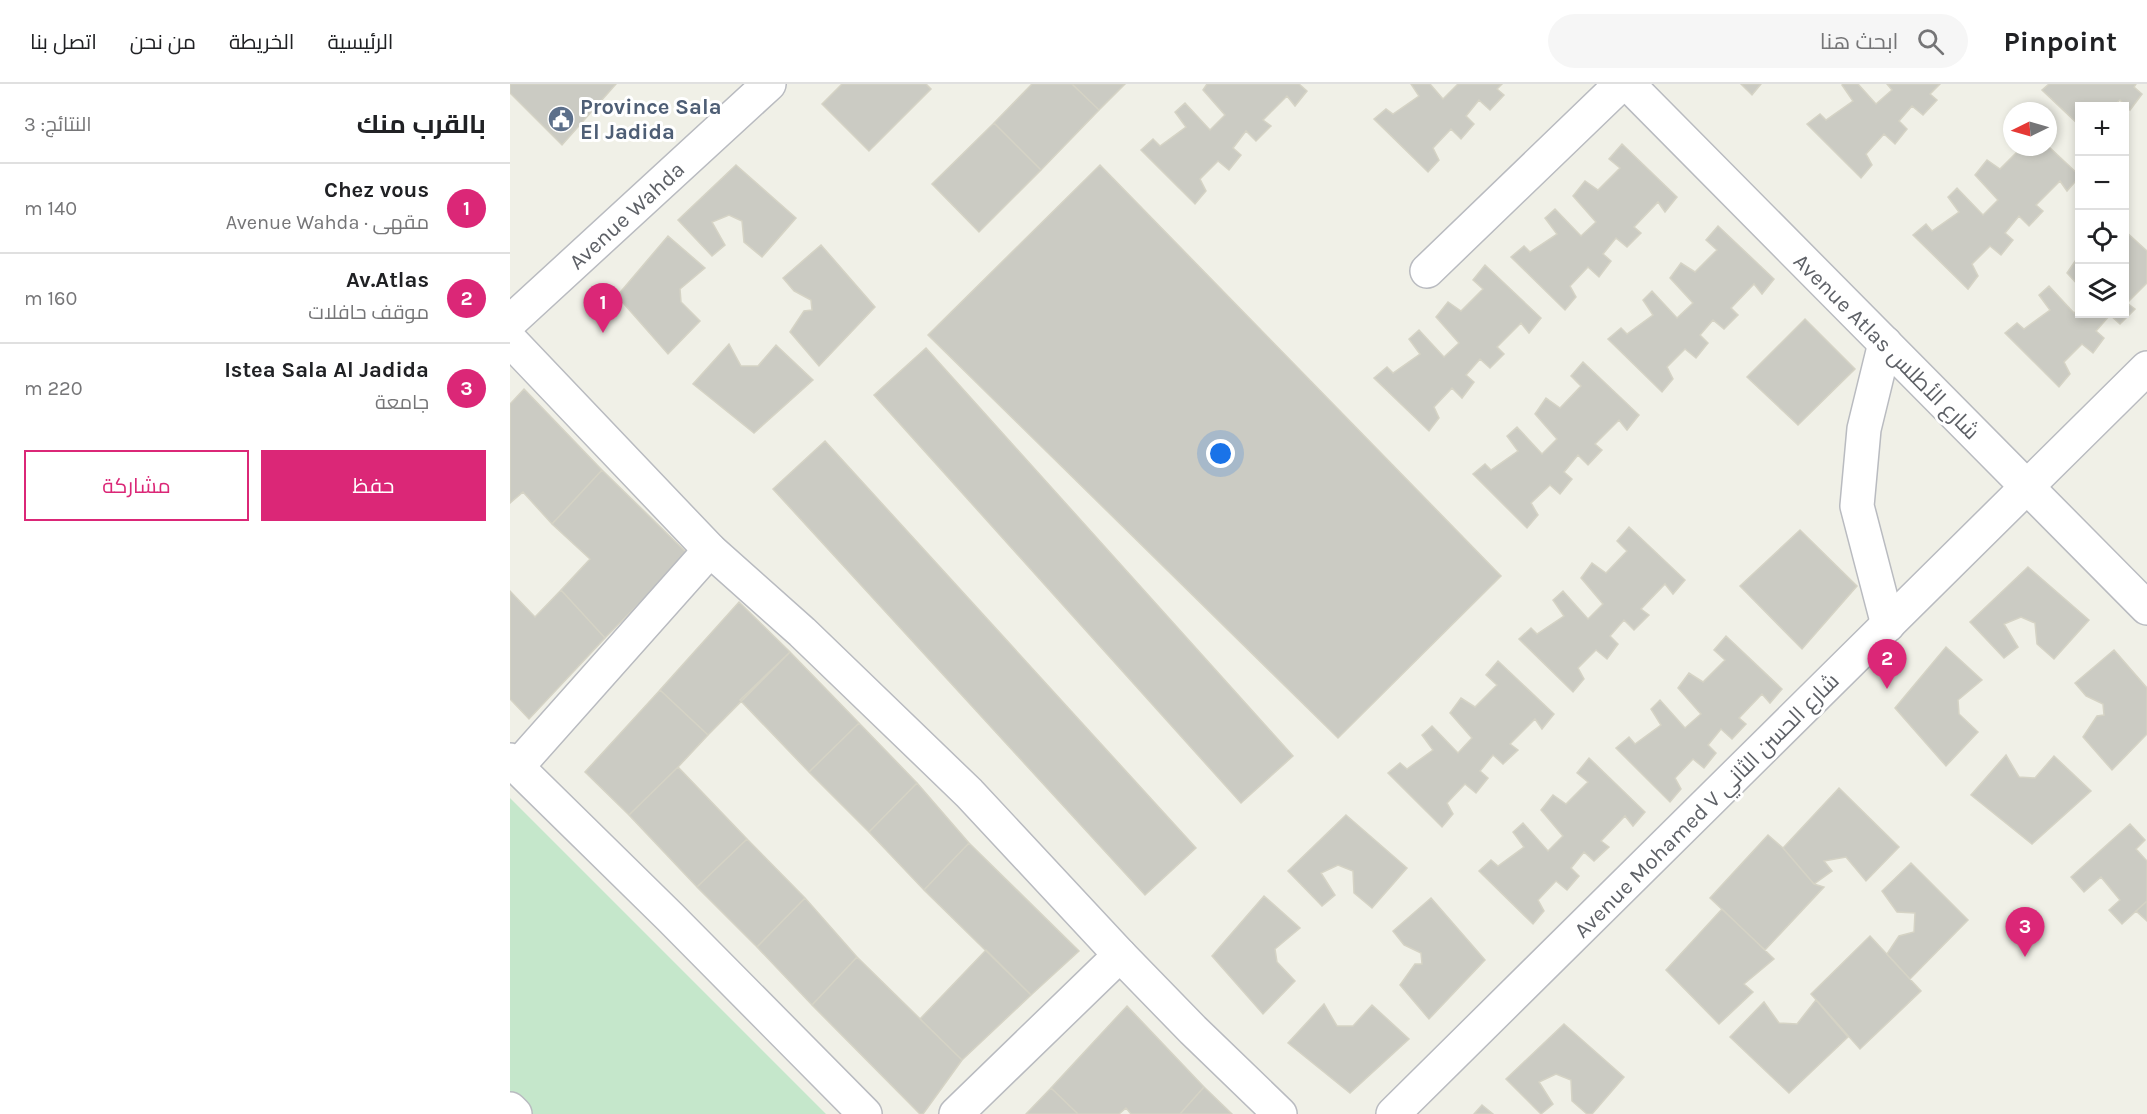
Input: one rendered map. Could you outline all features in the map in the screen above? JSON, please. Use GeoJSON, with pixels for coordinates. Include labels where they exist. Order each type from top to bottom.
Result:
{"type":"FeatureCollection","features":[{"type":"Feature","properties":{"kind":"street","name":"Avenue Wahda"},"geometry":{"type":"LineString","coordinates":[[510,322],[769,84]]}},
{"type":"Feature","properties":{"kind":"street"},"geometry":{"type":"LineString","coordinates":[[1427,270],[1621,84]]}},
{"type":"Feature","properties":{"kind":"street","name":"Avenue Atlas شارع الأطلس"},"geometry":{"type":"LineString","coordinates":[[1628,84],[2147,608]]}},
{"type":"Feature","properties":{"kind":"street"},"geometry":{"type":"LineString","coordinates":[[510,340],[710,550],[802,632],[969,794],[1120,955],[1280,1114]]}},
{"type":"Feature","properties":{"kind":"street"},"geometry":{"type":"LineString","coordinates":[[1885,343],[1864,429],[1857,506],[1888,625]]}},
{"type":"Feature","properties":{"kind":"street","name":"Avenue Mohamed V شارع الحسن الثاني"},"geometry":{"type":"LineString","coordinates":[[1393,1114],[2147,368]]}},
{"type":"Feature","properties":{"kind":"street"},"geometry":{"type":"LineString","coordinates":[[710,550],[514,763],[662,908],[865,1114]]}},
{"type":"Feature","properties":{"kind":"street"},"geometry":{"type":"LineString","coordinates":[[956,1114],[1120,955]]}},
{"type":"Feature","properties":{"kind":"street"},"geometry":{"type":"LineString","coordinates":[[510,1109],[515,1114]]}},
{"type":"Feature","properties":{"kind":"green space"},"geometry":{"type":"Polygon","coordinates":[[[510,798],[826,1114],[522,1114],[510,1101],[510,798]]]}},
{"type":"Feature","properties":{"kind":"building","name":"Province Sala El Jadida"},"geometry":{"type":"Polygon","coordinates":[[[510,84],[616,84],[562,145],[510,93],[510,84]]]}},
{"type":"Feature","properties":{"kind":"building"},"geometry":{"type":"Polygon","coordinates":[[[842,84],[926,84],[931,89],[869,151],[822,104],[842,84]]]}},
{"type":"Feature","properties":{"kind":"building"},"geometry":{"type":"Polygon","coordinates":[[[1032,84],[1072,84],[1099,110],[1041,170],[994,123],[1032,84]]]}},
{"type":"Feature","properties":{"kind":"building"},"geometry":{"type":"Polygon","coordinates":[[[1072,84],[1125,84],[1099,110],[1072,84]]]}},
{"type":"Feature","properties":{"kind":"building"},"geometry":{"type":"Polygon","coordinates":[[[1207,84],[1299,84],[1307,91],[1295,106],[1287,96],[1263,120],[1271,126],[1256,141],[1246,131],[1233,148],[1241,155],[1229,170],[1218,161],[1200,179],[1206,191],[1195,204],[1141,150],[1153,139],[1160,146],[1186,127],[1175,112],[1185,103],[1210,130],[1225,115],[1203,90],[1207,84]]]}},
{"type":"Feature","properties":{"kind":"building"},"geometry":{"type":"Polygon","coordinates":[[[1411,84],[1430,84],[1443,99],[1458,84],[1502,84],[1497,89],[1504,95],[1490,110],[1479,100],[1466,116],[1474,124],[1461,139],[1451,129],[1433,148],[1439,160],[1428,172],[1374,119],[1386,109],[1393,114],[1419,96],[1411,84]]]}},
{"type":"Feature","properties":{"kind":"building"},"geometry":{"type":"Polygon","coordinates":[[[1741,84],[1761,84],[1752,95],[1741,84]]]}},
{"type":"Feature","properties":{"kind":"building"},"geometry":{"type":"Polygon","coordinates":[[[1843,84],[1858,84],[1876,104],[1892,90],[1887,84],[1940,84],[1930,94],[1937,100],[1923,115],[1912,106],[1899,121],[1907,129],[1895,144],[1884,134],[1866,154],[1872,165],[1861,178],[1807,124],[1820,114],[1826,120],[1853,101],[1843,84]]]}},
{"type":"Feature","properties":{"kind":"building"},"geometry":{"type":"Polygon","coordinates":[[[2049,84],[2136,84],[2134,87],[2142,94],[2130,110],[2129,102],[2120,100],[2118,102],[2075,102],[2075,121],[2042,90],[2049,84]]]}},
{"type":"Feature","properties":{"kind":"building"},"geometry":{"type":"Polygon","coordinates":[[[994,123],[1041,170],[979,232],[932,184],[994,123]]]}},
{"type":"Feature","properties":{"kind":"building"},"geometry":{"type":"Polygon","coordinates":[[[1622,144],[1677,197],[1665,212],[1658,202],[1634,227],[1641,233],[1627,247],[1616,238],[1603,254],[1611,261],[1599,277],[1588,267],[1570,286],[1576,297],[1565,310],[1511,257],[1524,246],[1530,252],[1557,234],[1545,218],[1555,209],[1581,236],[1596,222],[1573,196],[1585,181],[1598,190],[1620,168],[1609,159],[1622,144]]]}},
{"type":"Feature","properties":{"kind":"building"},"geometry":{"type":"Polygon","coordinates":[[[2057,154],[2075,171],[2075,182],[2067,191],[2060,181],[2036,205],[2043,211],[2029,226],[2019,216],[2005,233],[2013,240],[2001,255],[1990,246],[1972,264],[1978,276],[1968,289],[1913,235],[1926,224],[1932,231],[1959,212],[1948,197],[1957,188],[1983,215],[1998,200],[1975,175],[1987,160],[2000,169],[2013,156],[2057,154]]]}},
{"type":"Feature","properties":{"kind":"building"},"geometry":{"type":"Polygon","coordinates":[[[736,165],[796,218],[762,257],[744,242],[742,221],[729,215],[712,222],[725,245],[712,256],[678,220],[736,165]]]}},
{"type":"Feature","properties":{"kind":"building"},"geometry":{"type":"Polygon","coordinates":[[[1100,165],[1501,576],[1338,738],[928,335],[1100,165]]]}},
{"type":"Feature","properties":{"kind":"building"},"geometry":{"type":"Polygon","coordinates":[[[1718,226],[1774,279],[1762,294],[1754,284],[1731,308],[1738,315],[1724,329],[1713,320],[1700,335],[1708,343],[1696,358],[1685,349],[1667,367],[1673,379],[1662,392],[1608,339],[1621,328],[1627,334],[1653,315],[1643,300],[1652,291],[1677,318],[1693,303],[1670,278],[1681,263],[1695,272],[1717,250],[1706,240],[1718,226]]]}},
{"type":"Feature","properties":{"kind":"building"},"geometry":{"type":"Polygon","coordinates":[[[2129,235],[2147,251],[2147,283],[2129,301],[2129,235]]]}},
{"type":"Feature","properties":{"kind":"building"},"geometry":{"type":"Polygon","coordinates":[[[668,236],[705,268],[680,289],[681,302],[700,321],[668,354],[617,296],[668,236]]]}},
{"type":"Feature","properties":{"kind":"building"},"geometry":{"type":"Polygon","coordinates":[[[821,245],[875,307],[819,366],[790,332],[804,311],[812,310],[811,300],[794,291],[783,278],[821,245]]]}},
{"type":"Feature","properties":{"kind":"building"},"geometry":{"type":"Polygon","coordinates":[[[2075,261],[2075,282],[2067,273],[2075,261]]]}},
{"type":"Feature","properties":{"kind":"building"},"geometry":{"type":"Polygon","coordinates":[[[1485,265],[1541,318],[1529,333],[1521,323],[1497,347],[1504,354],[1490,368],[1480,359],[1466,375],[1474,382],[1462,398],[1452,388],[1434,407],[1439,418],[1429,431],[1374,378],[1387,367],[1393,373],[1420,354],[1409,339],[1419,330],[1444,357],[1459,343],[1436,317],[1448,302],[1461,311],[1483,289],[1473,280],[1485,265]]]}},
{"type":"Feature","properties":{"kind":"building"},"geometry":{"type":"Polygon","coordinates":[[[2049,286],[2074,313],[2075,318],[2107,318],[2096,331],[2104,338],[2093,353],[2082,344],[2064,362],[2070,374],[2059,387],[2005,333],[2017,323],[2024,329],[2050,310],[2039,295],[2049,286]]]}},
{"type":"Feature","properties":{"kind":"building"},"geometry":{"type":"Polygon","coordinates":[[[2129,304],[2135,309],[2129,315],[2129,304]]]}},
{"type":"Feature","properties":{"kind":"building"},"geometry":{"type":"Polygon","coordinates":[[[2113,318],[2126,318],[2120,324],[2113,318]]]}},
{"type":"Feature","properties":{"kind":"building"},"geometry":{"type":"Polygon","coordinates":[[[1805,319],[1855,369],[1798,425],[1747,377],[1805,319]]]}},
{"type":"Feature","properties":{"kind":"building"},"geometry":{"type":"Polygon","coordinates":[[[729,344],[741,366],[758,366],[776,345],[813,380],[754,433],[693,384],[729,344]]]}},
{"type":"Feature","properties":{"kind":"building"},"geometry":{"type":"Polygon","coordinates":[[[926,348],[1293,756],[1241,803],[874,395],[926,348]]]}},
{"type":"Feature","properties":{"kind":"building"},"geometry":{"type":"Polygon","coordinates":[[[1583,362],[1639,415],[1627,430],[1619,420],[1595,444],[1602,450],[1588,465],[1578,455],[1564,472],[1572,479],[1560,494],[1550,485],[1531,503],[1538,515],[1527,528],[1473,474],[1485,464],[1491,470],[1518,451],[1507,436],[1517,427],[1542,454],[1557,439],[1535,414],[1546,398],[1560,408],[1581,386],[1571,376],[1583,362]]]}},
{"type":"Feature","properties":{"kind":"building"},"geometry":{"type":"Polygon","coordinates":[[[524,389],[602,470],[552,524],[523,492],[510,503],[510,404],[524,389]]]}},
{"type":"Feature","properties":{"kind":"building"},"geometry":{"type":"Polygon","coordinates":[[[825,441],[1196,848],[1145,895],[773,489],[825,441]]]}},
{"type":"Feature","properties":{"kind":"building"},"geometry":{"type":"Polygon","coordinates":[[[602,470],[688,554],[605,638],[561,590],[590,559],[552,524],[602,470]]]}},
{"type":"Feature","properties":{"kind":"building"},"geometry":{"type":"Polygon","coordinates":[[[1629,527],[1685,580],[1673,594],[1665,584],[1641,609],[1649,615],[1634,630],[1624,620],[1610,636],[1618,644],[1607,659],[1596,650],[1578,668],[1584,679],[1573,692],[1519,639],[1531,628],[1537,634],[1564,616],[1553,600],[1563,591],[1588,619],[1603,604],[1581,578],[1592,563],[1606,573],[1627,551],[1617,541],[1629,527]]]}},
{"type":"Feature","properties":{"kind":"building"},"geometry":{"type":"Polygon","coordinates":[[[1800,530],[1857,586],[1802,649],[1740,586],[1800,530]]]}},
{"type":"Feature","properties":{"kind":"building"},"geometry":{"type":"Polygon","coordinates":[[[2028,567],[2089,620],[2054,659],[2037,644],[2035,623],[2021,617],[2004,624],[2018,647],[2004,658],[1970,622],[2028,567]]]}},
{"type":"Feature","properties":{"kind":"building"},"geometry":{"type":"Polygon","coordinates":[[[561,590],[605,638],[529,719],[510,699],[510,591],[535,617],[561,590]]]}},
{"type":"Feature","properties":{"kind":"building"},"geometry":{"type":"Polygon","coordinates":[[[739,602],[790,652],[708,735],[660,690],[739,602]]]}},
{"type":"Feature","properties":{"kind":"building"},"geometry":{"type":"Polygon","coordinates":[[[1726,636],[1782,689],[1770,703],[1762,694],[1739,718],[1746,724],[1732,739],[1721,729],[1708,745],[1716,753],[1704,768],[1693,759],[1675,778],[1681,789],[1670,802],[1616,748],[1629,737],[1635,744],[1661,725],[1651,709],[1660,700],[1685,728],[1701,714],[1678,688],[1689,673],[1703,682],[1725,660],[1714,650],[1726,636]]]}},
{"type":"Feature","properties":{"kind":"building"},"geometry":{"type":"Polygon","coordinates":[[[1946,647],[1982,680],[1958,700],[1959,714],[1978,732],[1946,766],[1895,708],[1946,647]]]}},
{"type":"Feature","properties":{"kind":"building"},"geometry":{"type":"Polygon","coordinates":[[[2114,650],[2147,688],[2147,734],[2112,770],[2083,737],[2097,716],[2104,715],[2103,704],[2086,696],[2075,683],[2114,650]]]}},
{"type":"Feature","properties":{"kind":"building"},"geometry":{"type":"Polygon","coordinates":[[[790,652],[859,723],[809,772],[740,700],[790,652]]]}},
{"type":"Feature","properties":{"kind":"building"},"geometry":{"type":"Polygon","coordinates":[[[1498,661],[1554,714],[1542,729],[1535,719],[1510,744],[1518,750],[1503,764],[1493,755],[1480,771],[1488,778],[1476,793],[1465,784],[1447,803],[1453,814],[1442,827],[1388,773],[1400,763],[1407,769],[1433,750],[1422,735],[1432,726],[1458,753],[1472,738],[1450,713],[1461,698],[1475,707],[1497,685],[1486,675],[1498,661]]]}},
{"type":"Feature","properties":{"kind":"building"},"geometry":{"type":"Polygon","coordinates":[[[660,690],[708,735],[629,815],[585,772],[660,690]]]}},
{"type":"Feature","properties":{"kind":"building"},"geometry":{"type":"Polygon","coordinates":[[[859,723],[917,783],[869,832],[809,772],[859,723]]]}},
{"type":"Feature","properties":{"kind":"building"},"geometry":{"type":"Polygon","coordinates":[[[2006,755],[2019,777],[2035,778],[2054,756],[2091,791],[2032,844],[1971,795],[2006,755]]]}},
{"type":"Feature","properties":{"kind":"building"},"geometry":{"type":"Polygon","coordinates":[[[1589,758],[1645,812],[1633,826],[1625,816],[1601,841],[1609,847],[1594,861],[1584,852],[1571,868],[1579,876],[1567,890],[1556,881],[1538,900],[1544,911],[1533,924],[1479,871],[1491,860],[1498,866],[1524,847],[1513,832],[1523,823],[1548,851],[1563,836],[1541,810],[1553,795],[1566,804],[1588,782],[1577,773],[1589,758]]]}},
{"type":"Feature","properties":{"kind":"building"},"geometry":{"type":"Polygon","coordinates":[[[678,767],[747,839],[697,887],[629,815],[678,767]]]}},
{"type":"Feature","properties":{"kind":"building"},"geometry":{"type":"Polygon","coordinates":[[[917,783],[969,843],[924,890],[869,832],[917,783]]]}},
{"type":"Feature","properties":{"kind":"building"},"geometry":{"type":"Polygon","coordinates":[[[1839,788],[1899,847],[1866,881],[1846,857],[1824,861],[1832,871],[1814,884],[1783,848],[1839,788]]]}},
{"type":"Feature","properties":{"kind":"building"},"geometry":{"type":"Polygon","coordinates":[[[1346,815],[1407,868],[1372,908],[1354,893],[1353,871],[1338,865],[1321,873],[1335,895],[1322,906],[1288,871],[1346,815]]]}},
{"type":"Feature","properties":{"kind":"building"},"geometry":{"type":"Polygon","coordinates":[[[2130,824],[2145,840],[2136,849],[2147,861],[2147,901],[2122,924],[2109,910],[2120,900],[2101,877],[2084,892],[2071,877],[2130,824]]]}},
{"type":"Feature","properties":{"kind":"building"},"geometry":{"type":"Polygon","coordinates":[[[1768,835],[1783,848],[1814,884],[1824,887],[1765,950],[1710,898],[1768,835]]]}},
{"type":"Feature","properties":{"kind":"building"},"geometry":{"type":"Polygon","coordinates":[[[747,839],[805,898],[757,947],[697,887],[747,839]]]}},
{"type":"Feature","properties":{"kind":"building"},"geometry":{"type":"Polygon","coordinates":[[[969,843],[1079,951],[1031,995],[924,890],[969,843]]]}},
{"type":"Feature","properties":{"kind":"building"},"geometry":{"type":"Polygon","coordinates":[[[1911,863],[1968,920],[1910,979],[1887,954],[1899,936],[1914,932],[1915,913],[1897,912],[1882,891],[1911,863]]]}},
{"type":"Feature","properties":{"kind":"building"},"geometry":{"type":"Polygon","coordinates":[[[1264,896],[1300,928],[1275,949],[1277,962],[1295,981],[1263,1014],[1212,956],[1264,896]]]}},
{"type":"Feature","properties":{"kind":"building"},"geometry":{"type":"Polygon","coordinates":[[[805,898],[857,957],[812,1005],[757,947],[805,898]]]}},
{"type":"Feature","properties":{"kind":"building"},"geometry":{"type":"Polygon","coordinates":[[[1431,898],[1485,960],[1429,1019],[1400,985],[1415,964],[1422,964],[1421,953],[1404,945],[1393,931],[1431,898]]]}},
{"type":"Feature","properties":{"kind":"building"},"geometry":{"type":"Polygon","coordinates":[[[2147,901],[2147,921],[2136,911],[2147,901]]]}},
{"type":"Feature","properties":{"kind":"building"},"geometry":{"type":"Polygon","coordinates":[[[1722,909],[1774,959],[1744,984],[1753,992],[1719,1024],[1666,970],[1722,909]]]}},
{"type":"Feature","properties":{"kind":"building"},"geometry":{"type":"Polygon","coordinates":[[[1870,936],[1921,991],[1860,1049],[1811,994],[1870,936]]]}},
{"type":"Feature","properties":{"kind":"building"},"geometry":{"type":"Polygon","coordinates":[[[986,950],[1031,995],[962,1060],[920,1019],[986,950]]]}},
{"type":"Feature","properties":{"kind":"building"},"geometry":{"type":"Polygon","coordinates":[[[857,957],[962,1060],[923,1114],[920,1114],[812,1005],[857,957]]]}},
{"type":"Feature","properties":{"kind":"building"},"geometry":{"type":"Polygon","coordinates":[[[1816,1000],[1848,1037],[1789,1093],[1730,1037],[1764,1002],[1779,1023],[1797,1024],[1816,1000]]]}},
{"type":"Feature","properties":{"kind":"building"},"geometry":{"type":"Polygon","coordinates":[[[1324,1004],[1337,1026],[1353,1026],[1372,1005],[1409,1039],[1350,1093],[1288,1043],[1324,1004]]]}},
{"type":"Feature","properties":{"kind":"building"},"geometry":{"type":"Polygon","coordinates":[[[1127,1006],[1204,1087],[1180,1114],[1131,1114],[1126,1108],[1119,1114],[1078,1114],[1051,1088],[1127,1006]]]}},
{"type":"Feature","properties":{"kind":"building"},"geometry":{"type":"Polygon","coordinates":[[[1564,1024],[1624,1077],[1592,1114],[1587,1114],[1572,1101],[1571,1080],[1556,1074],[1539,1082],[1553,1104],[1541,1114],[1506,1079],[1564,1024]]]}},
{"type":"Feature","properties":{"kind":"building"},"geometry":{"type":"Polygon","coordinates":[[[1204,1087],[1232,1114],[1180,1114],[1204,1087]]]}},
{"type":"Feature","properties":{"kind":"building"},"geometry":{"type":"Polygon","coordinates":[[[1051,1088],[1078,1114],[1026,1114],[1051,1088]]]}},
{"type":"Feature","properties":{"kind":"building"},"geometry":{"type":"Polygon","coordinates":[[[1482,1105],[1493,1114],[1474,1114],[1482,1105]]]}},
{"type":"Feature","properties":{"kind":"place","name":"Province Sala El Jadida"},"geometry":{"type":"Point","coordinates":[561,119]}},
{"type":"Feature","properties":{"kind":"place","name":"Chez vous"},"geometry":{"type":"Point","coordinates":[603,333]}},
{"type":"Feature","properties":{"kind":"place","name":"Av.Atlas"},"geometry":{"type":"Point","coordinates":[1887,689]}},
{"type":"Feature","properties":{"kind":"place","name":"Istea Sala Al Jadida"},"geometry":{"type":"Point","coordinates":[2025,957]}}]}
